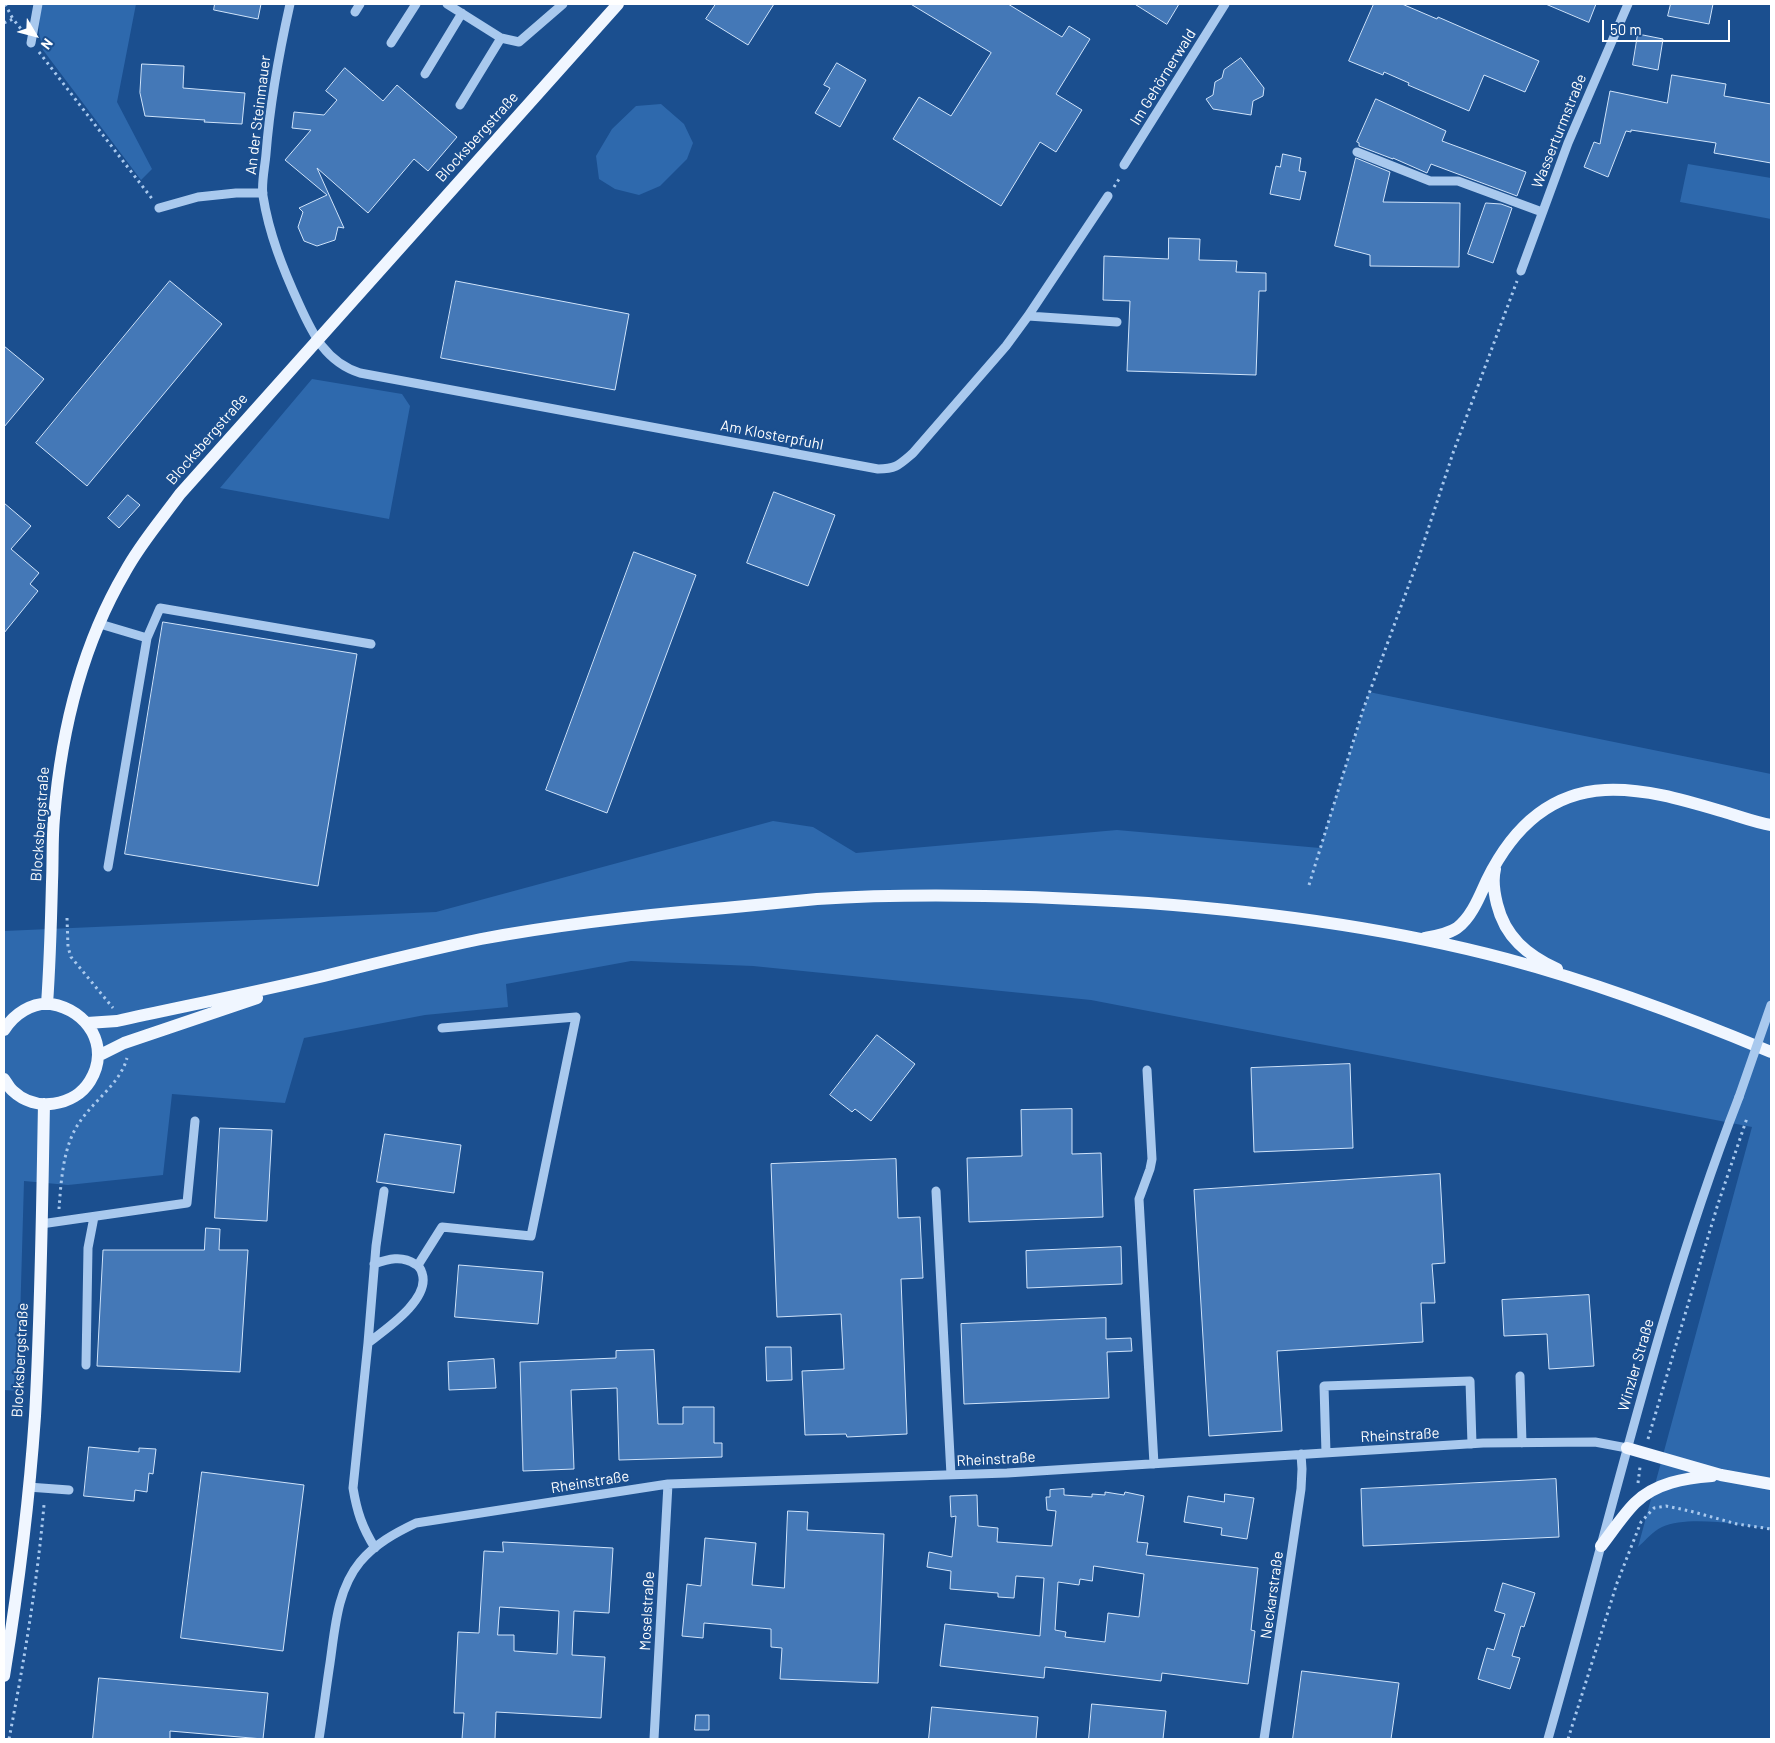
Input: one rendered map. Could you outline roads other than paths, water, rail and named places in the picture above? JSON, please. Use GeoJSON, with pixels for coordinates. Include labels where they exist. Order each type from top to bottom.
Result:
{"type":"FeatureCollection","features":[{"type":"Feature","properties":{"kind":"main road","name":"Blocksbergstraße"},"geometry":{"type":"LineString","coordinates":[[47,1004],[54,818],[64,743],[70,710],[79,679],[100,624],[125,571],[180,494],[618,4]]}},
{"type":"Feature","properties":{"kind":"main road"},"geometry":{"type":"LineString","coordinates":[[1417,939],[1444,934],[1459,927],[1477,900],[1496,862],[1516,833],[1533,817],[1567,798],[1585,792],[1627,790],[1659,795],[1770,826]]}},
{"type":"Feature","properties":{"kind":"main road"},"geometry":{"type":"LineString","coordinates":[[1496,862],[1493,877],[1494,894],[1499,914],[1512,938],[1532,955],[1591,985]]}},
{"type":"Feature","properties":{"kind":"main road"},"geometry":{"type":"LineString","coordinates":[[87,1023],[117,1022],[482,939],[556,927],[648,914],[821,899],[958,896],[1127,902],[1268,913],[1349,925],[1506,959],[1591,985],[1705,1024],[1771,1052]]}},
{"type":"Feature","properties":{"kind":"main road"},"geometry":{"type":"LineString","coordinates":[[98,1056],[124,1042],[321,977]]}},
{"type":"Feature","properties":{"kind":"main road"},"geometry":{"type":"LineString","coordinates":[[4,1030],[15,1016],[30,1007],[47,1004],[62,1006],[76,1013],[87,1023],[95,1039],[98,1056],[93,1075],[81,1092],[70,1099],[57,1103],[44,1104],[27,1100],[13,1091],[4,1079]]}},
{"type":"Feature","properties":{"kind":"main road","name":"Blocksbergstraße"},"geometry":{"type":"LineString","coordinates":[[4,1676],[17,1588],[35,1407],[44,1104]]}},
{"type":"Feature","properties":{"kind":"main road"},"geometry":{"type":"LineString","coordinates":[[1627,1448],[1721,1476],[1771,1484]]}},
{"type":"Feature","properties":{"kind":"main road"},"geometry":{"type":"LineString","coordinates":[[1601,1546],[1634,1504],[1643,1496],[1668,1483],[1698,1477],[1721,1476]]}},
{"type":"Feature","properties":{"kind":"street"},"geometry":{"type":"LineString","coordinates":[[31,43],[38,4]]}},
{"type":"Feature","properties":{"kind":"street","name":"An der Steinmauer"},"geometry":{"type":"LineString","coordinates":[[290,4],[268,121],[263,193],[269,227],[282,268],[317,339]]}},
{"type":"Feature","properties":{"kind":"street"},"geometry":{"type":"LineString","coordinates":[[391,43],[416,4]]}},
{"type":"Feature","properties":{"kind":"street"},"geometry":{"type":"LineString","coordinates":[[447,4],[501,38],[519,42],[563,4]]}},
{"type":"Feature","properties":{"kind":"street","name":"Im Gehörnerwald"},"geometry":{"type":"LineString","coordinates":[[1124,166],[1225,4]]}},
{"type":"Feature","properties":{"kind":"street","name":"Wasserturmstraße"},"geometry":{"type":"LineString","coordinates":[[1521,271],[1589,93],[1628,4]]}},
{"type":"Feature","properties":{"kind":"street"},"geometry":{"type":"LineString","coordinates":[[425,74],[462,14]]}},
{"type":"Feature","properties":{"kind":"street"},"geometry":{"type":"LineString","coordinates":[[460,105],[501,38]]}},
{"type":"Feature","properties":{"kind":"street"},"geometry":{"type":"LineString","coordinates":[[1358,152],[1430,181],[1458,181],[1542,212]]}},
{"type":"Feature","properties":{"kind":"street"},"geometry":{"type":"LineString","coordinates":[[159,208],[198,197],[236,193],[263,193]]}},
{"type":"Feature","properties":{"kind":"street","name":"Am Klosterpfuhl"},"geometry":{"type":"LineString","coordinates":[[317,339],[335,361],[348,369],[360,373],[868,467],[891,469],[913,453],[1006,346],[1108,196]]}},
{"type":"Feature","properties":{"kind":"street"},"geometry":{"type":"LineString","coordinates":[[1028,316],[1117,322]]}},
{"type":"Feature","properties":{"kind":"street"},"geometry":{"type":"LineString","coordinates":[[108,867],[147,638],[160,608],[371,644]]}},
{"type":"Feature","properties":{"kind":"street"},"geometry":{"type":"LineString","coordinates":[[100,624],[147,638]]}},
{"type":"Feature","properties":{"kind":"street","name":"Winzler Straße"},"geometry":{"type":"LineString","coordinates":[[1548,1739],[1627,1448],[1689,1236],[1771,1005]]}},
{"type":"Feature","properties":{"kind":"street"},"geometry":{"type":"LineString","coordinates":[[418,1265],[442,1227],[531,1236],[576,1017],[442,1028]]}},
{"type":"Feature","properties":{"kind":"street"},"geometry":{"type":"LineString","coordinates":[[1147,1070],[1152,1160],[1139,1198],[1154,1464]]}},
{"type":"Feature","properties":{"kind":"street"},"geometry":{"type":"LineString","coordinates":[[41,1224],[187,1203],[195,1121]]}},
{"type":"Feature","properties":{"kind":"street"},"geometry":{"type":"LineString","coordinates":[[374,1548],[357,1510],[353,1488],[374,1264],[384,1191]]}},
{"type":"Feature","properties":{"kind":"street"},"geometry":{"type":"LineString","coordinates":[[936,1191],[951,1475]]}},
{"type":"Feature","properties":{"kind":"street"},"geometry":{"type":"LineString","coordinates":[[86,1365],[88,1248],[94,1217]]}},
{"type":"Feature","properties":{"kind":"street"},"geometry":{"type":"LineString","coordinates":[[368,1342],[395,1322],[420,1294],[423,1284],[423,1277],[418,1265],[400,1258],[388,1259],[374,1264]]}},
{"type":"Feature","properties":{"kind":"street"},"geometry":{"type":"LineString","coordinates":[[1520,1376],[1522,1443]]}},
{"type":"Feature","properties":{"kind":"street"},"geometry":{"type":"LineString","coordinates":[[1326,1453],[1324,1386],[1470,1381],[1472,1444]]}},
{"type":"Feature","properties":{"kind":"street","name":"Rheinstraße"},"geometry":{"type":"LineString","coordinates":[[319,1739],[336,1617],[347,1582],[360,1562],[374,1548],[395,1533],[416,1523],[668,1484],[1007,1473],[1472,1444],[1595,1442],[1627,1448]]}},
{"type":"Feature","properties":{"kind":"street","name":"Neckarstraße"},"geometry":{"type":"LineString","coordinates":[[1264,1739],[1301,1489],[1301,1454]]}},
{"type":"Feature","properties":{"kind":"street","name":"Moselstraße"},"geometry":{"type":"LineString","coordinates":[[654,1739],[668,1484]]}},
{"type":"Feature","properties":{"kind":"street"},"geometry":{"type":"LineString","coordinates":[[28,1487],[69,1490]]}}]}
